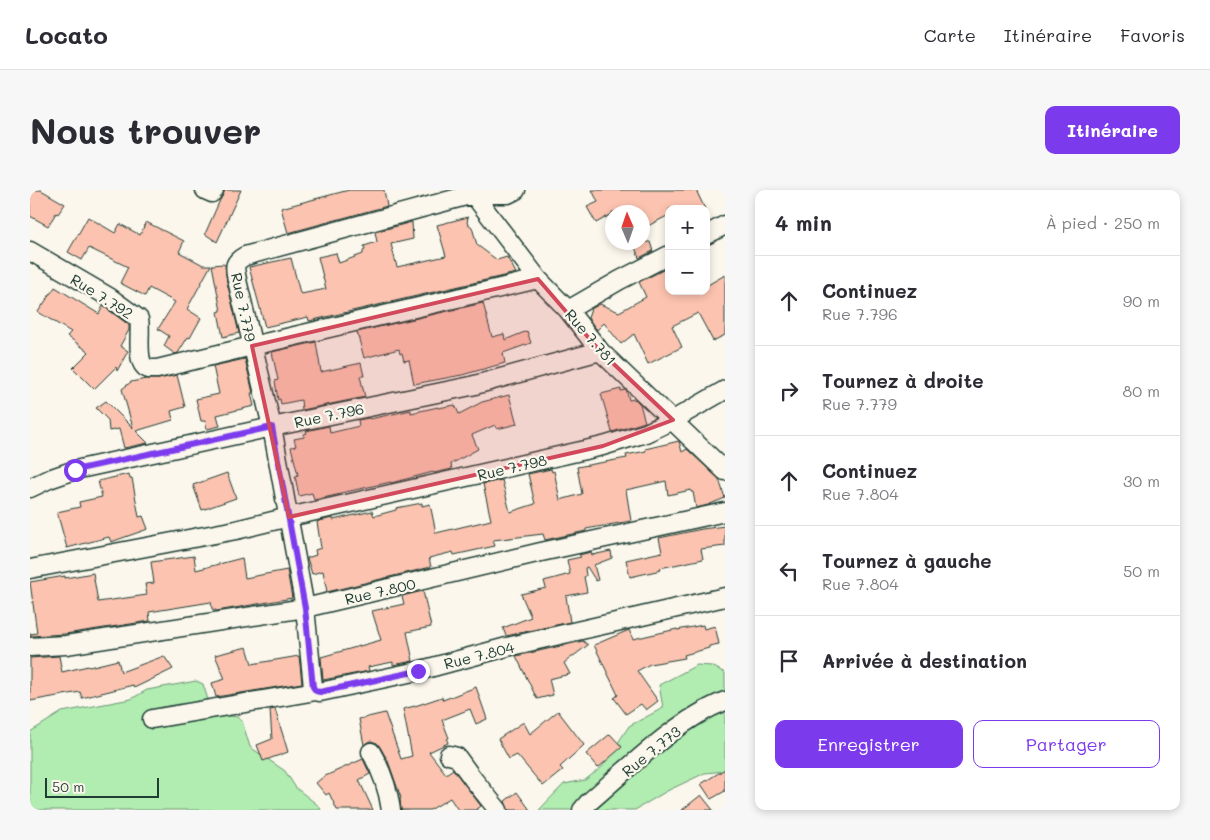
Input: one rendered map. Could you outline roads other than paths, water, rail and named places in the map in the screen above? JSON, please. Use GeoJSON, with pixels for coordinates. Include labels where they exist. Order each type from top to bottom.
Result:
{"type":"FeatureCollection","features":[{"type":"Feature","properties":{"kind":"street"},"geometry":{"type":"LineString","coordinates":[[205,190],[212,193],[214,190]]}},
{"type":"Feature","properties":{"kind":"street","name":"Rue 7.779"},"geometry":{"type":"LineString","coordinates":[[305,608],[272,427],[237,280],[235,267],[238,260],[244,256],[471,192],[508,194],[516,190]]}},
{"type":"Feature","properties":{"kind":"street","name":"Rue 7.781"},"geometry":{"type":"LineString","coordinates":[[471,192],[538,279],[568,310],[600,351],[725,471]]}},
{"type":"Feature","properties":{"kind":"street"},"geometry":{"type":"LineString","coordinates":[[710,233],[725,225]]}},
{"type":"Feature","properties":{"kind":"street","name":"Rue 7.792"},"geometry":{"type":"LineString","coordinates":[[30,251],[66,274],[109,297],[139,319],[140,358],[143,365],[149,369],[157,369],[252,346]]}},
{"type":"Feature","properties":{"kind":"street"},"geometry":{"type":"LineString","coordinates":[[568,310],[665,257]]}},
{"type":"Feature","properties":{"kind":"street"},"geometry":{"type":"LineString","coordinates":[[252,346],[538,279]]}},
{"type":"Feature","properties":{"kind":"street","name":"Rue 7.796"},"geometry":{"type":"LineString","coordinates":[[30,488],[75,470],[472,386],[600,351]]}},
{"type":"Feature","properties":{"kind":"street","name":"Rue 7.798"},"geometry":{"type":"LineString","coordinates":[[30,569],[236,530],[603,446],[646,433],[725,390]]}},
{"type":"Feature","properties":{"kind":"street","name":"Rue 7.800"},"geometry":{"type":"LineString","coordinates":[[30,647],[66,645],[305,608],[541,552],[725,512]]}},
{"type":"Feature","properties":{"kind":"street","name":"Rue 7.804"},"geometry":{"type":"LineString","coordinates":[[152,719],[316,691],[320,692],[418,671],[507,647],[725,597]]}},
{"type":"Feature","properties":{"kind":"street"},"geometry":{"type":"LineString","coordinates":[[305,608],[312,682],[316,691]]}},
{"type":"Feature","properties":{"kind":"street","name":"Rue 7.773"},"geometry":{"type":"LineString","coordinates":[[582,810],[659,742],[691,719],[725,701]]}},
{"type":"Feature","properties":{"kind":"street"},"geometry":{"type":"LineString","coordinates":[[371,752],[381,770],[389,794],[391,810]]}},
{"type":"Feature","properties":{"kind":"street"},"geometry":{"type":"LineString","coordinates":[[450,755],[457,757],[498,810]]}}]}
